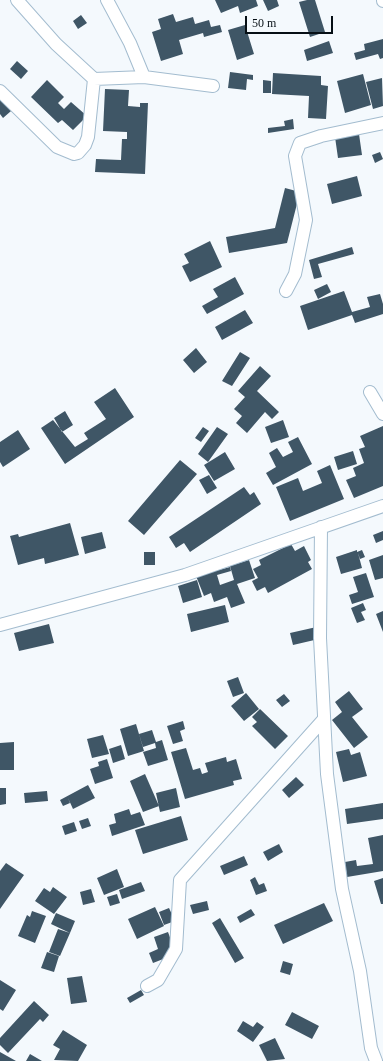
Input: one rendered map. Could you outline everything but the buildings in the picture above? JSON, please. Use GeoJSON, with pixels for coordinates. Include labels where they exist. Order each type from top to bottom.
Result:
{"type":"FeatureCollection","features":[{"type":"Feature","properties":{"kind":"street"},"geometry":{"type":"LineString","coordinates":[[17,0],[56,44],[94,79],[144,77],[213,86]]}},
{"type":"Feature","properties":{"kind":"street"},"geometry":{"type":"LineString","coordinates":[[107,0],[130,43],[144,77]]}},
{"type":"Feature","properties":{"kind":"street"},"geometry":{"type":"LineString","coordinates":[[0,91],[57,146],[74,154],[78,153],[85,145],[88,137],[94,79]]}},
{"type":"Feature","properties":{"kind":"street"},"geometry":{"type":"LineString","coordinates":[[286,291],[295,274],[306,220],[295,156],[300,143],[309,139],[383,123]]}},
{"type":"Feature","properties":{"kind":"street"},"geometry":{"type":"LineString","coordinates":[[370,392],[383,414]]}},
{"type":"Feature","properties":{"kind":"street"},"geometry":{"type":"LineString","coordinates":[[0,625],[185,575],[383,506]]}},
{"type":"Feature","properties":{"kind":"street"},"geometry":{"type":"LineString","coordinates":[[321,527],[320,638],[327,774],[342,889],[360,971],[372,1048],[376,1061]]}},
{"type":"Feature","properties":{"kind":"street"},"geometry":{"type":"LineString","coordinates":[[147,986],[158,980],[176,949],[180,880],[324,719]]}}]}
